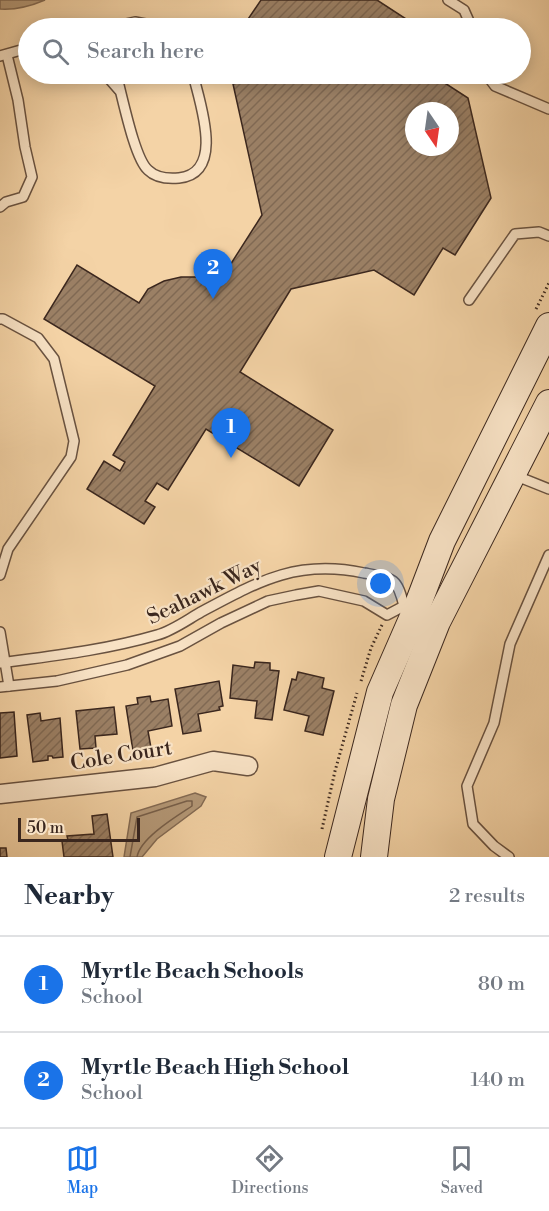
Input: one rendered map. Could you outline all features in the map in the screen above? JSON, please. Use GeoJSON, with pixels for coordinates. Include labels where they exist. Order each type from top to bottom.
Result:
{"type":"FeatureCollection","features":[{"type":"Feature","properties":{"kind":"main road"},"geometry":{"type":"LineString","coordinates":[[374,857],[381,799],[404,705],[422,615],[442,541],[549,326]]}},
{"type":"Feature","properties":{"kind":"main road"},"geometry":{"type":"LineString","coordinates":[[338,857],[380,692],[422,615],[512,474],[549,403]]}},
{"type":"Feature","properties":{"kind":"street","name":"Cole Court"},"geometry":{"type":"LineString","coordinates":[[0,794],[155,777],[213,760],[248,766]]}},
{"type":"Feature","properties":{"kind":"lane"},"geometry":{"type":"LineString","coordinates":[[448,0],[464,10],[468,18]]}},
{"type":"Feature","properties":{"kind":"lane"},"geometry":{"type":"LineString","coordinates":[[0,207],[6,202],[23,196],[32,177],[18,100],[3,55],[18,51]]}},
{"type":"Feature","properties":{"kind":"lane"},"geometry":{"type":"LineString","coordinates":[[114,84],[121,92]]}},
{"type":"Feature","properties":{"kind":"lane"},"geometry":{"type":"LineString","coordinates":[[119,84],[137,151],[147,170],[162,178],[181,177],[196,171],[205,159],[207,135],[194,84]]}},
{"type":"Feature","properties":{"kind":"lane"},"geometry":{"type":"LineString","coordinates":[[494,84],[549,109]]}},
{"type":"Feature","properties":{"kind":"lane"},"geometry":{"type":"LineString","coordinates":[[469,300],[515,234],[539,232],[549,236]]}},
{"type":"Feature","properties":{"kind":"lane"},"geometry":{"type":"LineString","coordinates":[[0,319],[38,338],[54,359],[74,441],[71,457],[8,549],[0,575]]}},
{"type":"Feature","properties":{"kind":"lane"},"geometry":{"type":"LineString","coordinates":[[512,474],[549,489]]}},
{"type":"Feature","properties":{"kind":"lane"},"geometry":{"type":"LineString","coordinates":[[509,857],[494,846],[473,824],[467,786],[494,723],[510,644],[549,555]]}},
{"type":"Feature","properties":{"kind":"lane","name":"Seahawk Way"},"geometry":{"type":"LineString","coordinates":[[3,662],[115,646],[160,634],[273,576],[313,568],[349,570],[390,578],[422,615]]}},
{"type":"Feature","properties":{"kind":"lane","name":"Seahawk Way"},"geometry":{"type":"LineString","coordinates":[[4,686],[57,681],[127,665],[180,646],[221,623],[268,601],[319,591],[364,601],[387,615],[422,615]]}},
{"type":"Feature","properties":{"kind":"lane"},"geometry":{"type":"LineString","coordinates":[[0,632],[4,686]]}},
{"type":"Feature","properties":{"kind":"water"},"geometry":{"type":"Polygon","coordinates":[[[0,0],[45,0],[23,7],[0,9],[0,0]]]}},
{"type":"Feature","properties":{"kind":"water"},"geometry":{"type":"Polygon","coordinates":[[[195,793],[206,797],[201,806],[157,839],[142,857],[124,857],[131,813],[195,793]]]}},
{"type":"Feature","properties":{"kind":"building"},"geometry":{"type":"Polygon","coordinates":[[[261,0],[377,0],[405,18],[249,18],[261,0]]]}},
{"type":"Feature","properties":{"kind":"building"},"geometry":{"type":"Polygon","coordinates":[[[233,84],[446,84],[468,98],[491,198],[455,255],[443,248],[414,295],[374,270],[291,289],[240,372],[333,430],[299,486],[206,429],[168,490],[157,483],[145,501],[155,507],[144,524],[87,489],[104,461],[120,471],[125,462],[113,455],[155,386],[44,319],[77,265],[139,303],[148,289],[164,281],[181,277],[197,277],[218,284],[262,215],[233,84]]]}},
{"type":"Feature","properties":{"kind":"building"},"geometry":{"type":"Polygon","coordinates":[[[255,662],[270,663],[270,670],[279,671],[272,720],[255,718],[257,701],[230,698],[233,665],[254,668],[255,662]]]}},
{"type":"Feature","properties":{"kind":"building"},"geometry":{"type":"Polygon","coordinates":[[[298,672],[324,678],[322,688],[334,691],[323,735],[305,731],[309,716],[284,710],[292,679],[296,680],[298,672]]]}},
{"type":"Feature","properties":{"kind":"building"},"geometry":{"type":"Polygon","coordinates":[[[219,681],[223,706],[219,707],[220,710],[198,714],[201,731],[183,734],[175,689],[219,681]]]}},
{"type":"Feature","properties":{"kind":"building"},"geometry":{"type":"Polygon","coordinates":[[[150,696],[151,702],[168,699],[172,726],[148,731],[151,748],[133,751],[126,706],[138,704],[137,698],[150,696]]]}},
{"type":"Feature","properties":{"kind":"building"},"geometry":{"type":"Polygon","coordinates":[[[114,707],[117,734],[95,736],[96,748],[80,749],[76,711],[114,707]]]}},
{"type":"Feature","properties":{"kind":"building"},"geometry":{"type":"Polygon","coordinates":[[[14,712],[17,756],[0,758],[0,713],[14,712]]]}},
{"type":"Feature","properties":{"kind":"building"},"geometry":{"type":"Polygon","coordinates":[[[40,713],[41,721],[60,718],[63,757],[48,756],[48,760],[33,762],[27,715],[40,713]]]}},
{"type":"Feature","properties":{"kind":"building"},"geometry":{"type":"Polygon","coordinates":[[[107,814],[113,857],[64,857],[62,841],[68,840],[67,836],[94,834],[92,816],[107,814]]]}},
{"type":"Feature","properties":{"kind":"building"},"geometry":{"type":"Polygon","coordinates":[[[0,848],[6,848],[7,857],[0,857],[0,848]]]}},
{"type":"Feature","properties":{"kind":"place","name":"Myrtle Beach High School"},"geometry":{"type":"Point","coordinates":[213,299]}},
{"type":"Feature","properties":{"kind":"place","name":"Myrtle Beach Schools"},"geometry":{"type":"Point","coordinates":[231,458]}}]}
